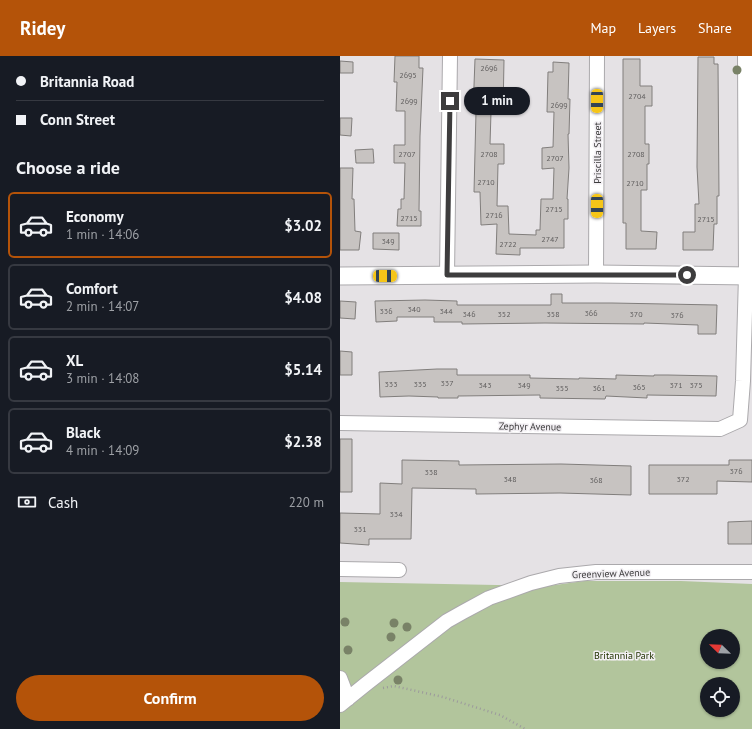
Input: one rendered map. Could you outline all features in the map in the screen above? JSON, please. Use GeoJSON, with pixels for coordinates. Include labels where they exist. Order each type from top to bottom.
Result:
{"type":"FeatureCollection","features":[{"type":"Feature","properties":{"kind":"street"},"geometry":{"type":"LineString","coordinates":[[447,275],[450,56]]}},
{"type":"Feature","properties":{"kind":"street","name":"Priscilla Street"},"geometry":{"type":"LineString","coordinates":[[596,274],[597,56]]}},
{"type":"Feature","properties":{"kind":"street"},"geometry":{"type":"LineString","coordinates":[[340,276],[596,274],[749,276],[744,56]]}},
{"type":"Feature","properties":{"kind":"street","name":"Zephyr Avenue"},"geometry":{"type":"LineString","coordinates":[[340,423],[720,428],[740,420],[749,276]]}},
{"type":"Feature","properties":{"kind":"street"},"geometry":{"type":"LineString","coordinates":[[340,569],[399,570]]}},
{"type":"Feature","properties":{"kind":"street","name":"Greenview Avenue"},"geometry":{"type":"LineString","coordinates":[[344,702],[435,631],[463,612],[489,598],[531,583],[559,576],[596,572],[752,572]]}},
{"type":"Feature","properties":{"kind":"street"},"geometry":{"type":"LineString","coordinates":[[340,678],[344,702]]}},
{"type":"Feature","properties":{"kind":"path"},"geometry":{"type":"LineString","coordinates":[[366,684],[377,689],[394,686],[444,697],[500,715],[525,729]]}},
{"type":"Feature","properties":{"kind":"green space","name":"Britannia Park"},"geometry":{"type":"Polygon","coordinates":[[[584,581],[681,581],[752,584],[752,729],[340,729],[340,582],[548,586],[584,581]]]}},
{"type":"Feature","properties":{"kind":"building"},"geometry":{"type":"Polygon","coordinates":[[[395,56],[419,56],[419,68],[423,68],[419,211],[421,211],[421,226],[397,226],[398,209],[401,209],[401,199],[404,199],[405,163],[394,163],[394,145],[405,145],[405,111],[396,111],[397,82],[394,82],[395,56]]]}},
{"type":"Feature","properties":{"kind":"building"},"geometry":{"type":"Polygon","coordinates":[[[698,57],[714,57],[714,64],[718,64],[719,196],[717,196],[717,224],[714,224],[713,250],[683,250],[683,232],[695,232],[695,204],[699,204],[697,167],[698,57]]]}},
{"type":"Feature","properties":{"kind":"building"},"geometry":{"type":"Polygon","coordinates":[[[475,59],[504,60],[503,112],[491,112],[490,144],[504,144],[504,164],[498,164],[497,206],[508,206],[509,234],[536,235],[536,230],[540,230],[541,199],[553,199],[554,168],[542,169],[542,148],[553,147],[554,112],[547,112],[548,72],[553,72],[553,62],[569,63],[568,99],[570,99],[568,134],[568,219],[564,219],[564,248],[520,248],[520,255],[496,254],[497,224],[481,225],[480,192],[474,192],[476,112],[473,112],[475,59]]]}},
{"type":"Feature","properties":{"kind":"building"},"geometry":{"type":"Polygon","coordinates":[[[623,59],[640,59],[640,86],[652,86],[652,106],[645,106],[645,144],[649,144],[649,164],[647,164],[647,190],[641,190],[641,231],[657,232],[656,249],[626,249],[626,223],[623,223],[623,59]]]}},
{"type":"Feature","properties":{"kind":"building"},"geometry":{"type":"Polygon","coordinates":[[[340,61],[353,62],[353,73],[340,73],[340,61]]]}},
{"type":"Feature","properties":{"kind":"building"},"geometry":{"type":"Polygon","coordinates":[[[340,118],[352,118],[351,136],[340,135],[340,118]]]}},
{"type":"Feature","properties":{"kind":"building"},"geometry":{"type":"Polygon","coordinates":[[[373,149],[374,163],[356,163],[355,150],[373,149]]]}},
{"type":"Feature","properties":{"kind":"building"},"geometry":{"type":"Polygon","coordinates":[[[340,168],[353,168],[352,199],[354,199],[355,231],[361,232],[359,250],[340,250],[340,168]]]}},
{"type":"Feature","properties":{"kind":"building"},"geometry":{"type":"Polygon","coordinates":[[[373,233],[399,233],[399,250],[373,249],[373,233]]]}},
{"type":"Feature","properties":{"kind":"building"},"geometry":{"type":"Polygon","coordinates":[[[551,294],[562,294],[562,303],[717,305],[716,334],[698,334],[698,325],[644,323],[462,324],[462,322],[434,322],[434,317],[397,317],[397,321],[376,322],[375,301],[457,301],[457,305],[551,305],[551,294]]]}},
{"type":"Feature","properties":{"kind":"building"},"geometry":{"type":"Polygon","coordinates":[[[340,301],[356,302],[355,319],[340,318],[340,301]]]}},
{"type":"Feature","properties":{"kind":"building"},"geometry":{"type":"Polygon","coordinates":[[[340,351],[352,352],[352,375],[340,375],[340,351]]]}},
{"type":"Feature","properties":{"kind":"building"},"geometry":{"type":"Polygon","coordinates":[[[457,369],[457,375],[530,375],[530,378],[616,379],[616,375],[717,376],[716,396],[647,395],[647,398],[606,396],[605,399],[540,398],[540,395],[458,396],[458,398],[409,396],[380,397],[379,372],[457,369]]]}},
{"type":"Feature","properties":{"kind":"building"},"geometry":{"type":"Polygon","coordinates":[[[340,439],[352,439],[352,492],[340,492],[340,439]]]}},
{"type":"Feature","properties":{"kind":"building"},"geometry":{"type":"Polygon","coordinates":[[[402,460],[459,461],[459,465],[561,464],[631,466],[631,495],[560,493],[476,494],[476,489],[412,488],[411,539],[369,539],[369,545],[340,543],[340,513],[380,514],[380,483],[402,484],[402,460]]]}},
{"type":"Feature","properties":{"kind":"building"},"geometry":{"type":"Polygon","coordinates":[[[729,460],[752,460],[752,482],[717,481],[717,494],[649,494],[649,465],[729,465],[729,460]]]}},
{"type":"Feature","properties":{"kind":"building"},"geometry":{"type":"Polygon","coordinates":[[[752,521],[752,544],[728,544],[728,522],[752,521]]]}},
{"type":"Feature","properties":{"kind":"route"},"geometry":{"type":"LineString","coordinates":[[450,101],[447,275],[687,275]]}}]}
